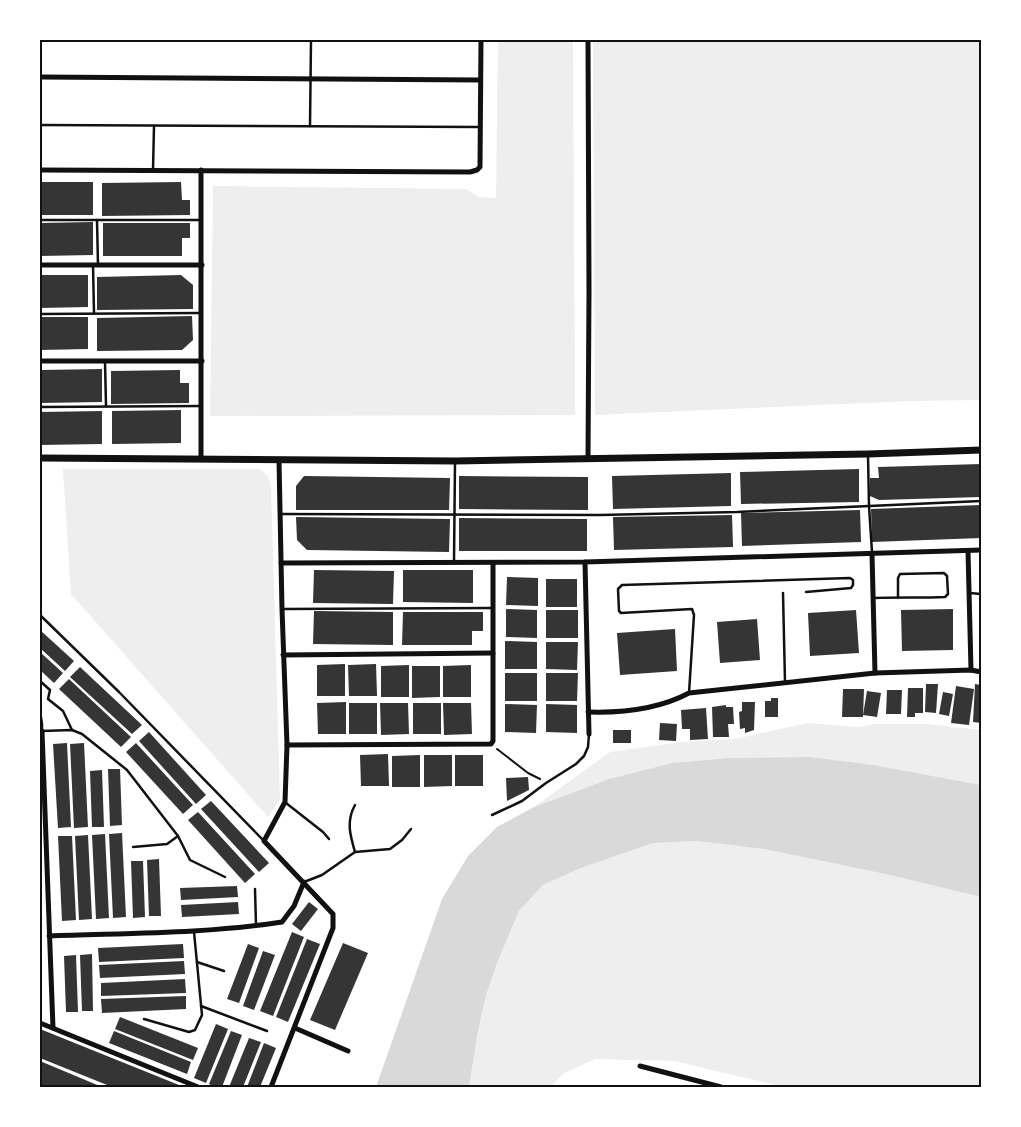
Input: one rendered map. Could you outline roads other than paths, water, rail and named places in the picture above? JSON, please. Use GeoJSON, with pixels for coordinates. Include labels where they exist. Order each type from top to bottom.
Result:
{"type":"FeatureCollection","features":[{"type":"Feature","properties":{"kind":"main road"},"geometry":{"type":"LineString","coordinates":[[40,458],[279,460],[588,459],[981,450]]}},
{"type":"Feature","properties":{"kind":"street"},"geometry":{"type":"LineString","coordinates":[[40,170],[470,172],[477,170],[480,167],[481,40]]}},
{"type":"Feature","properties":{"kind":"street"},"geometry":{"type":"LineString","coordinates":[[588,40],[588,459]]}},
{"type":"Feature","properties":{"kind":"street"},"geometry":{"type":"LineString","coordinates":[[40,77],[480,80]]}},
{"type":"Feature","properties":{"kind":"street"},"geometry":{"type":"LineString","coordinates":[[201,459],[202,170]]}},
{"type":"Feature","properties":{"kind":"street"},"geometry":{"type":"LineString","coordinates":[[40,265],[202,265]]}},
{"type":"Feature","properties":{"kind":"street"},"geometry":{"type":"LineString","coordinates":[[40,361],[202,361]]}},
{"type":"Feature","properties":{"kind":"street"},"geometry":{"type":"LineString","coordinates":[[272,1087],[333,928],[333,914],[264,841],[285,802],[287,745],[279,460]]}},
{"type":"Feature","properties":{"kind":"street"},"geometry":{"type":"LineString","coordinates":[[968,550],[971,670]]}},
{"type":"Feature","properties":{"kind":"street"},"geometry":{"type":"LineString","coordinates":[[281,563],[585,562],[981,550]]}},
{"type":"Feature","properties":{"kind":"street"},"geometry":{"type":"LineString","coordinates":[[872,554],[875,673]]}},
{"type":"Feature","properties":{"kind":"street"},"geometry":{"type":"LineString","coordinates":[[585,562],[589,734]]}},
{"type":"Feature","properties":{"kind":"street"},"geometry":{"type":"LineString","coordinates":[[287,745],[491,744],[493,741],[492,563]]}},
{"type":"Feature","properties":{"kind":"street"},"geometry":{"type":"LineString","coordinates":[[283,655],[493,653]]}},
{"type":"Feature","properties":{"kind":"street"},"geometry":{"type":"LineString","coordinates":[[588,712],[606,712],[647,707],[676,700],[689,693],[785,682],[875,673],[971,670],[981,672]]}},
{"type":"Feature","properties":{"kind":"street"},"geometry":{"type":"LineString","coordinates":[[41,732],[53,1028]]}},
{"type":"Feature","properties":{"kind":"street"},"geometry":{"type":"LineString","coordinates":[[49,936],[194,931],[282,922],[294,906],[304,882]]}},
{"type":"Feature","properties":{"kind":"street"},"geometry":{"type":"LineString","coordinates":[[40,1023],[198,1087]]}},
{"type":"Feature","properties":{"kind":"street"},"geometry":{"type":"LineString","coordinates":[[295,1028],[348,1051]]}},
{"type":"Feature","properties":{"kind":"street"},"geometry":{"type":"LineString","coordinates":[[640,1066],[721,1087]]}},
{"type":"Feature","properties":{"kind":"lane"},"geometry":{"type":"LineString","coordinates":[[310,127],[311,40]]}},
{"type":"Feature","properties":{"kind":"lane"},"geometry":{"type":"LineString","coordinates":[[40,125],[480,127]]}},
{"type":"Feature","properties":{"kind":"lane"},"geometry":{"type":"LineString","coordinates":[[153,170],[154,126]]}},
{"type":"Feature","properties":{"kind":"lane"},"geometry":{"type":"LineString","coordinates":[[40,220],[202,220]]}},
{"type":"Feature","properties":{"kind":"lane"},"geometry":{"type":"LineString","coordinates":[[94,313],[97,220]]}},
{"type":"Feature","properties":{"kind":"lane"},"geometry":{"type":"LineString","coordinates":[[40,314],[202,313]]}},
{"type":"Feature","properties":{"kind":"lane"},"geometry":{"type":"LineString","coordinates":[[105,361],[106,406]]}},
{"type":"Feature","properties":{"kind":"lane"},"geometry":{"type":"LineString","coordinates":[[40,408],[202,406]]}},
{"type":"Feature","properties":{"kind":"lane"},"geometry":{"type":"LineString","coordinates":[[868,454],[872,554]]}},
{"type":"Feature","properties":{"kind":"lane"},"geometry":{"type":"LineString","coordinates":[[454,562],[455,460]]}},
{"type":"Feature","properties":{"kind":"lane"},"geometry":{"type":"LineString","coordinates":[[280,514],[600,515],[981,501]]}},
{"type":"Feature","properties":{"kind":"lane"},"geometry":{"type":"LineString","coordinates":[[874,598],[898,598],[945,597],[948,594],[947,576],[944,573],[900,574],[898,578],[898,598]]}},
{"type":"Feature","properties":{"kind":"lane"},"geometry":{"type":"LineString","coordinates":[[689,693],[694,615],[692,609],[621,613],[619,611],[618,589],[622,585],[850,578],[852,580],[853,585],[850,588],[806,592]]}},
{"type":"Feature","properties":{"kind":"lane"},"geometry":{"type":"LineString","coordinates":[[970,592],[981,594]]}},
{"type":"Feature","properties":{"kind":"lane"},"geometry":{"type":"LineString","coordinates":[[783,593],[785,682]]}},
{"type":"Feature","properties":{"kind":"lane"},"geometry":{"type":"LineString","coordinates":[[282,609],[493,608]]}},
{"type":"Feature","properties":{"kind":"lane"},"geometry":{"type":"LineString","coordinates":[[40,615],[119,692],[264,841]]}},
{"type":"Feature","properties":{"kind":"lane"},"geometry":{"type":"LineString","coordinates":[[40,681],[50,690],[48,699],[63,711],[72,730]]}},
{"type":"Feature","properties":{"kind":"lane"},"geometry":{"type":"LineString","coordinates":[[40,711],[41,732],[72,730],[82,734],[127,770],[178,836],[190,860],[225,877]]}},
{"type":"Feature","properties":{"kind":"lane"},"geometry":{"type":"LineString","coordinates":[[492,815],[522,801],[576,764],[584,756],[588,747],[589,734]]}},
{"type":"Feature","properties":{"kind":"lane"},"geometry":{"type":"LineString","coordinates":[[285,802],[329,839]]}},
{"type":"Feature","properties":{"kind":"lane"},"geometry":{"type":"LineString","coordinates":[[355,805],[349,822],[355,852]]}},
{"type":"Feature","properties":{"kind":"lane"},"geometry":{"type":"LineString","coordinates":[[304,882],[328,871],[355,852],[390,849],[402,840],[411,829]]}},
{"type":"Feature","properties":{"kind":"lane"},"geometry":{"type":"LineString","coordinates":[[133,847],[167,844],[178,836]]}},
{"type":"Feature","properties":{"kind":"lane"},"geometry":{"type":"LineString","coordinates":[[40,864],[47,864]]}},
{"type":"Feature","properties":{"kind":"lane"},"geometry":{"type":"LineString","coordinates":[[255,889],[256,926]]}},
{"type":"Feature","properties":{"kind":"lane"},"geometry":{"type":"LineString","coordinates":[[144,1018],[189,1032],[195,1030],[202,1014],[194,931]]}},
{"type":"Feature","properties":{"kind":"lane"},"geometry":{"type":"LineString","coordinates":[[197,962],[224,971]]}},
{"type":"Feature","properties":{"kind":"lane"},"geometry":{"type":"LineString","coordinates":[[201,1006],[266,1031]]}}]}
